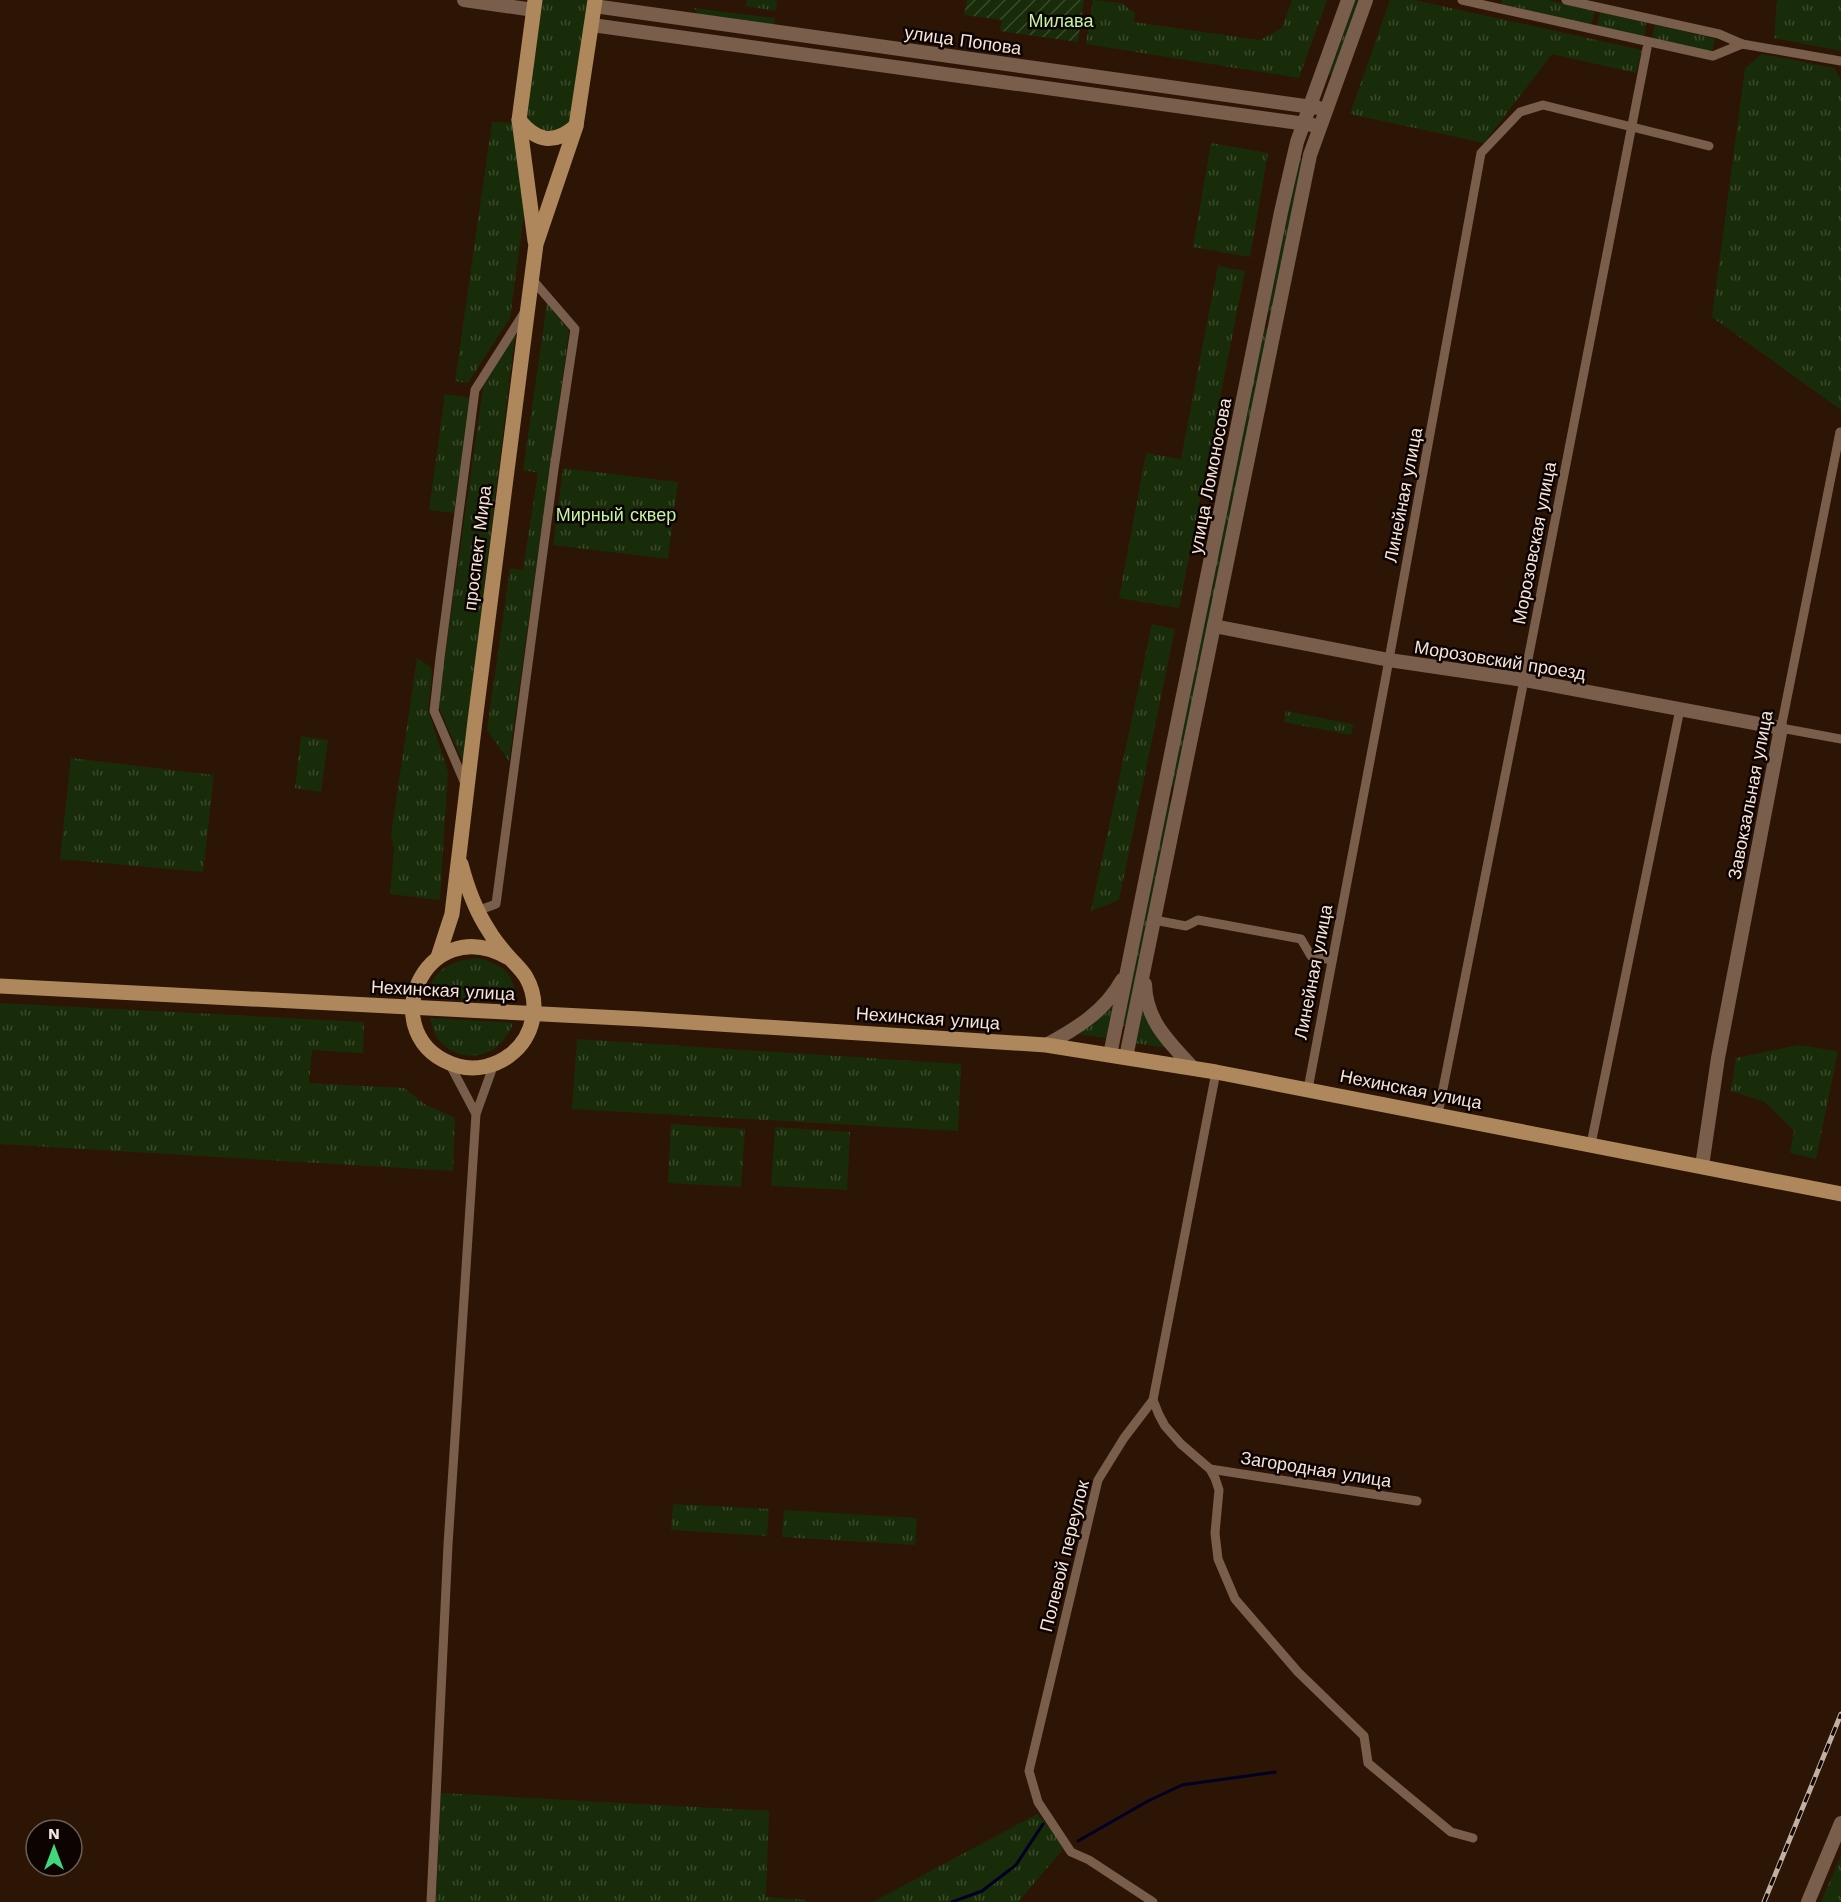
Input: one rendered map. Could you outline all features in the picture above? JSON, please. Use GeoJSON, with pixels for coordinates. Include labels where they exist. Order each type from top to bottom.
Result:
{"type":"FeatureCollection","features":[{"type":"Feature","properties":{"kind":"main road","name":"проспект Мира"},"geometry":{"type":"LineString","coordinates":[[438,957],[452,914],[536,244],[576,126],[595,3]]}},
{"type":"Feature","properties":{"kind":"main road","name":"проспект Мира"},"geometry":{"type":"LineString","coordinates":[[535,5],[519,120],[536,244]]}},
{"type":"Feature","properties":{"kind":"main road"},"geometry":{"type":"LineString","coordinates":[[519,120],[529,132],[545,139],[560,137],[576,126]]}},
{"type":"Feature","properties":{"kind":"main road","name":"проспект Мира"},"geometry":{"type":"LineString","coordinates":[[459,858],[477,911],[489,932],[522,972],[531,988],[534,1014],[532,1024],[522,1044],[505,1059],[494,1064],[479,1068],[464,1067],[449,1063],[430,1050],[417,1031],[412,1008],[419,979],[427,967],[438,957],[461,947],[486,948],[509,958]]}},
{"type":"Feature","properties":{"kind":"main road","name":"Нехинская улица"},"geometry":{"type":"LineString","coordinates":[[0,986],[772,1027],[1046,1045],[1308,1089],[1841,1194]]}},
{"type":"Feature","properties":{"kind":"street"},"geometry":{"type":"LineString","coordinates":[[464,0],[535,5]]}},
{"type":"Feature","properties":{"kind":"street","name":"улица Ломоносова"},"geometry":{"type":"LineString","coordinates":[[1110,1054],[1295,151],[1348,0]]}},
{"type":"Feature","properties":{"kind":"street","name":"улица Ломоносова"},"geometry":{"type":"LineString","coordinates":[[1126,1057],[1310,155],[1366,0]]}},
{"type":"Feature","properties":{"kind":"street"},"geometry":{"type":"LineString","coordinates":[[1462,0],[1713,56],[1742,44]]}},
{"type":"Feature","properties":{"kind":"street"},"geometry":{"type":"LineString","coordinates":[[1566,0],[1719,34],[1742,44],[1841,61]]}},
{"type":"Feature","properties":{"kind":"street","name":"улица Попова"},"geometry":{"type":"LineString","coordinates":[[595,3],[691,20],[1327,109]]}},
{"type":"Feature","properties":{"kind":"street"},"geometry":{"type":"LineString","coordinates":[[688,38],[691,20]]}},
{"type":"Feature","properties":{"kind":"street","name":"улица Попова"},"geometry":{"type":"LineString","coordinates":[[591,24],[1321,126]]}},
{"type":"Feature","properties":{"kind":"street","name":"Морозовская улица"},"geometry":{"type":"LineString","coordinates":[[1438,1114],[1647,48]]}},
{"type":"Feature","properties":{"kind":"street","name":"Линейная улица"},"geometry":{"type":"LineString","coordinates":[[1308,1089],[1482,153],[1520,112],[1543,105],[1709,146]]}},
{"type":"Feature","properties":{"kind":"street"},"geometry":{"type":"LineString","coordinates":[[477,911],[496,904],[575,329],[531,278]]}},
{"type":"Feature","properties":{"kind":"street"},"geometry":{"type":"LineString","coordinates":[[467,788],[434,711],[440,658],[475,390],[527,308]]}},
{"type":"Feature","properties":{"kind":"street"},"geometry":{"type":"LineString","coordinates":[[1259,319],[1275,322]]}},
{"type":"Feature","properties":{"kind":"street","name":"Завокзальная улица"},"geometry":{"type":"LineString","coordinates":[[1701,1166],[1718,1058],[1840,432]]}},
{"type":"Feature","properties":{"kind":"street","name":"Морозовский проезд"},"geometry":{"type":"LineString","coordinates":[[1214,626],[1389,660],[1524,680],[1781,728]]}},
{"type":"Feature","properties":{"kind":"street"},"geometry":{"type":"LineString","coordinates":[[1591,1144],[1680,709]]}},
{"type":"Feature","properties":{"kind":"street"},"geometry":{"type":"LineString","coordinates":[[1781,728],[1841,739]]}},
{"type":"Feature","properties":{"kind":"street"},"geometry":{"type":"LineString","coordinates":[[1164,792],[1179,795]]}},
{"type":"Feature","properties":{"kind":"street"},"geometry":{"type":"LineString","coordinates":[[1154,920],[1186,926],[1198,920],[1301,939],[1311,956],[1332,960]]}},
{"type":"Feature","properties":{"kind":"street","name":"улица Ломоносова"},"geometry":{"type":"LineString","coordinates":[[1145,963],[1145,990],[1150,1014],[1165,1038],[1193,1068]]}},
{"type":"Feature","properties":{"kind":"street","name":"улица Ломоносова"},"geometry":{"type":"LineString","coordinates":[[1046,1045],[1082,1024],[1105,1004],[1115,991],[1128,964]]}},
{"type":"Feature","properties":{"kind":"street"},"geometry":{"type":"LineString","coordinates":[[449,1063],[476,1114]]}},
{"type":"Feature","properties":{"kind":"street"},"geometry":{"type":"LineString","coordinates":[[431,1902],[448,1545],[476,1114],[494,1064]]}},
{"type":"Feature","properties":{"kind":"street","name":"Полевой переулок"},"geometry":{"type":"LineString","coordinates":[[1153,1902],[1089,1860],[1071,1852],[1038,1802],[1029,1771],[1098,1480],[1124,1438],[1153,1400],[1216,1072]]}},
{"type":"Feature","properties":{"kind":"street"},"geometry":{"type":"LineString","coordinates":[[1153,1400],[1158,1415],[1169,1431],[1210,1469],[1215,1479],[1219,1490],[1215,1533],[1218,1559],[1234,1599],[1298,1672],[1364,1736],[1368,1763],[1451,1832],[1473,1838]]}},
{"type":"Feature","properties":{"kind":"street","name":"Загородная улица"},"geometry":{"type":"LineString","coordinates":[[1210,1469],[1417,1501]]}},
{"type":"Feature","properties":{"kind":"street"},"geometry":{"type":"LineString","coordinates":[[1808,1902],[1841,1823]]}},
{"type":"Feature","properties":{"kind":"green space"},"geometry":{"type":"Polygon","coordinates":[[[540,0],[589,0],[572,120],[568,126],[546,134],[526,119],[540,0]]]}},
{"type":"Feature","properties":{"kind":"green space"},"geometry":{"type":"Polygon","coordinates":[[[747,0],[777,0],[776,11],[746,6],[747,0]]]}},
{"type":"Feature","properties":{"kind":"green space","name":"Милава"},"geometry":{"type":"Polygon","coordinates":[[[967,0],[1084,0],[1078,42],[1000,31],[1002,20],[964,15],[967,0]]]}},
{"type":"Feature","properties":{"kind":"green space"},"geometry":{"type":"Polygon","coordinates":[[[1093,0],[1121,3],[1135,13],[1134,22],[1260,40],[1282,28],[1292,0],[1327,0],[1299,78],[1086,44],[1093,0]]]}},
{"type":"Feature","properties":{"kind":"green space"},"geometry":{"type":"Polygon","coordinates":[[[1353,0],[1360,0],[1333,75],[1327,74],[1353,0]]]}},
{"type":"Feature","properties":{"kind":"green space"},"geometry":{"type":"Polygon","coordinates":[[[1390,0],[1414,0],[1642,50],[1636,73],[1552,54],[1484,143],[1350,114],[1390,0]]]}},
{"type":"Feature","properties":{"kind":"green space"},"geometry":{"type":"Polygon","coordinates":[[[1502,0],[1548,0],[1595,11],[1591,25],[1501,4],[1502,0]]]}},
{"type":"Feature","properties":{"kind":"green space"},"geometry":{"type":"Polygon","coordinates":[[[1777,0],[1841,0],[1841,51],[1774,38],[1777,0]]]}},
{"type":"Feature","properties":{"kind":"green space"},"geometry":{"type":"Polygon","coordinates":[[[694,8],[775,18],[774,25],[699,15],[694,8]]]}},
{"type":"Feature","properties":{"kind":"green space"},"geometry":{"type":"Polygon","coordinates":[[[1600,12],[1646,23],[1644,38],[1597,26],[1600,12]]]}},
{"type":"Feature","properties":{"kind":"green space"},"geometry":{"type":"Polygon","coordinates":[[[1655,24],[1715,39],[1712,53],[1652,39],[1655,24]]]}},
{"type":"Feature","properties":{"kind":"green space"},"geometry":{"type":"Polygon","coordinates":[[[1762,54],[1834,68],[1841,80],[1841,410],[1712,317],[1745,68],[1762,54]]]}},
{"type":"Feature","properties":{"kind":"green space"},"geometry":{"type":"Polygon","coordinates":[[[492,122],[513,123],[526,199],[510,318],[468,383],[455,381],[492,122]]]}},
{"type":"Feature","properties":{"kind":"green space"},"geometry":{"type":"Polygon","coordinates":[[[1211,143],[1268,153],[1250,257],[1193,247],[1211,143]]]}},
{"type":"Feature","properties":{"kind":"green space"},"geometry":{"type":"Polygon","coordinates":[[[1299,158],[1304,159],[1271,313],[1266,312],[1299,158]]]}},
{"type":"Feature","properties":{"kind":"green space"},"geometry":{"type":"Polygon","coordinates":[[[1218,266],[1245,271],[1179,608],[1119,598],[1146,453],[1181,459],[1218,266]]]}},
{"type":"Feature","properties":{"kind":"green space"},"geometry":{"type":"Polygon","coordinates":[[[547,303],[569,331],[509,761],[487,730],[510,568],[523,570],[538,473],[523,470],[547,303]]]}},
{"type":"Feature","properties":{"kind":"green space"},"geometry":{"type":"Polygon","coordinates":[[[1263,328],[1268,329],[1175,787],[1170,786],[1263,328]]]}},
{"type":"Feature","properties":{"kind":"green space"},"geometry":{"type":"Polygon","coordinates":[[[515,335],[463,762],[438,706],[483,387],[515,335]]]}},
{"type":"Feature","properties":{"kind":"green space"},"geometry":{"type":"Polygon","coordinates":[[[445,394],[471,398],[454,513],[429,510],[445,394]]]}},
{"type":"Feature","properties":{"kind":"green space","name":"Мирный сквер"},"geometry":{"type":"Polygon","coordinates":[[[563,468],[678,482],[668,559],[553,545],[563,468]]]}},
{"type":"Feature","properties":{"kind":"green space"},"geometry":{"type":"Polygon","coordinates":[[[1152,624],[1175,629],[1119,900],[1091,911],[1152,624]]]}},
{"type":"Feature","properties":{"kind":"green space"},"geometry":{"type":"Polygon","coordinates":[[[417,658],[431,667],[428,710],[448,772],[440,900],[390,894],[394,848],[391,835],[417,658]]]}},
{"type":"Feature","properties":{"kind":"green space"},"geometry":{"type":"Polygon","coordinates":[[[1286,711],[1357,725],[1353,725],[1351,735],[1284,722],[1286,711]]]}},
{"type":"Feature","properties":{"kind":"green space"},"geometry":{"type":"Polygon","coordinates":[[[301,736],[328,740],[321,792],[295,788],[301,736]]]}},
{"type":"Feature","properties":{"kind":"green space"},"geometry":{"type":"Polygon","coordinates":[[[71,758],[214,775],[203,872],[60,859],[71,758]]]}},
{"type":"Feature","properties":{"kind":"green space"},"geometry":{"type":"Polygon","coordinates":[[[1167,801],[1172,802],[1126,1026],[1121,1026],[1167,801]]]}},
{"type":"Feature","properties":{"kind":"green space"},"geometry":{"type":"Polygon","coordinates":[[[478,958],[501,967],[506,972],[513,983],[516,1001],[430,997],[432,982],[441,971],[458,962],[478,958]]]}},
{"type":"Feature","properties":{"kind":"green space"},"geometry":{"type":"Polygon","coordinates":[[[1114,1002],[1106,1038],[1077,1034],[1114,1002]]]}},
{"type":"Feature","properties":{"kind":"green space"},"geometry":{"type":"Polygon","coordinates":[[[0,1003],[364,1022],[363,1053],[312,1050],[309,1083],[404,1088],[426,1105],[455,1118],[453,1171],[0,1144],[0,1003]]]}},
{"type":"Feature","properties":{"kind":"green space"},"geometry":{"type":"Polygon","coordinates":[[[1142,1005],[1167,1048],[1134,1043],[1142,1005]]]}},
{"type":"Feature","properties":{"kind":"green space"},"geometry":{"type":"Polygon","coordinates":[[[430,1018],[513,1023],[501,1043],[484,1054],[473,1056],[452,1051],[442,1044],[430,1018]]]}},
{"type":"Feature","properties":{"kind":"green space"},"geometry":{"type":"Polygon","coordinates":[[[577,1039],[961,1064],[958,1131],[572,1109],[577,1039]]]}},
{"type":"Feature","properties":{"kind":"green space"},"geometry":{"type":"Polygon","coordinates":[[[1798,1045],[1838,1051],[1816,1159],[1790,1153],[1794,1131],[1765,1102],[1731,1091],[1736,1058],[1798,1045]]]}},
{"type":"Feature","properties":{"kind":"green space"},"geometry":{"type":"Polygon","coordinates":[[[671,1124],[745,1129],[741,1187],[668,1183],[671,1124]]]}},
{"type":"Feature","properties":{"kind":"green space"},"geometry":{"type":"Polygon","coordinates":[[[775,1127],[850,1132],[847,1190],[771,1186],[775,1127]]]}},
{"type":"Feature","properties":{"kind":"green space"},"geometry":{"type":"Polygon","coordinates":[[[673,1504],[769,1509],[767,1536],[671,1530],[673,1504]]]}},
{"type":"Feature","properties":{"kind":"green space"},"geometry":{"type":"Polygon","coordinates":[[[784,1510],[917,1518],[915,1545],[782,1537],[784,1510]]]}},
{"type":"Feature","properties":{"kind":"green space"},"geometry":{"type":"Polygon","coordinates":[[[441,1793],[769,1811],[766,1897],[807,1902],[436,1902],[441,1793]]]}},
{"type":"Feature","properties":{"kind":"green space"},"geometry":{"type":"Polygon","coordinates":[[[1037,1814],[1066,1846],[1018,1902],[873,1902],[1037,1814]]]}},
{"type":"Feature","properties":{"kind":"green space"},"geometry":{"type":"Polygon","coordinates":[[[1841,1856],[1841,1902],[1821,1902],[1838,1863],[1841,1856]]]}},
{"type":"Feature","properties":{"kind":"waterway"},"geometry":{"type":"LineString","coordinates":[[1078,1841],[1148,1801],[1182,1785],[1275,1772]]}},
{"type":"Feature","properties":{"kind":"waterway"},"geometry":{"type":"LineString","coordinates":[[952,1902],[982,1891],[1016,1865],[1043,1824]]}},
{"type":"Feature","properties":{"kind":"railway"},"geometry":{"type":"LineString","coordinates":[[1764,1902],[1841,1714]]}}]}
